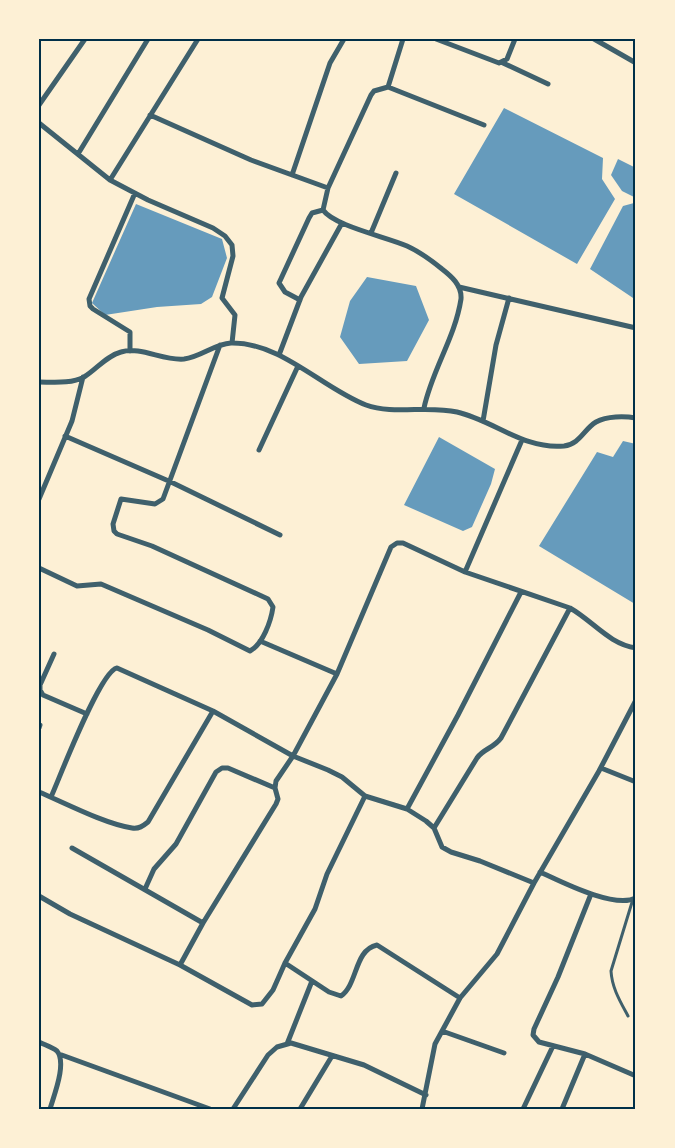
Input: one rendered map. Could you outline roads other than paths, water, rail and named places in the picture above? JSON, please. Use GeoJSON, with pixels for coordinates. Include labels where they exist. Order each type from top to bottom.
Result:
{"type":"FeatureCollection","features":[{"type":"Feature","properties":{"kind":"street"},"geometry":{"type":"LineString","coordinates":[[39,105],[85,39]]}},
{"type":"Feature","properties":{"kind":"street"},"geometry":{"type":"LineString","coordinates":[[78,154],[148,39]]}},
{"type":"Feature","properties":{"kind":"street"},"geometry":{"type":"LineString","coordinates":[[110,180],[198,39]]}},
{"type":"Feature","properties":{"kind":"street"},"geometry":{"type":"LineString","coordinates":[[292,175],[330,63],[344,39]]}},
{"type":"Feature","properties":{"kind":"street"},"geometry":{"type":"LineString","coordinates":[[388,87],[403,39]]}},
{"type":"Feature","properties":{"kind":"street"},"geometry":{"type":"LineString","coordinates":[[436,39],[503,63],[548,84]]}},
{"type":"Feature","properties":{"kind":"street"},"geometry":{"type":"LineString","coordinates":[[503,63],[515,39]]}},
{"type":"Feature","properties":{"kind":"street"},"geometry":{"type":"LineString","coordinates":[[594,39],[636,63]]}},
{"type":"Feature","properties":{"kind":"street"},"geometry":{"type":"LineString","coordinates":[[424,408],[430,383],[450,339],[461,296],[459,287],[451,276],[424,255],[398,242],[342,223],[327,216],[323,210],[328,188],[374,92],[388,87],[484,125]]}},
{"type":"Feature","properties":{"kind":"street"},"geometry":{"type":"LineString","coordinates":[[150,115],[251,160],[328,188]]}},
{"type":"Feature","properties":{"kind":"street"},"geometry":{"type":"LineString","coordinates":[[39,123],[110,180],[213,228],[225,236],[232,245],[233,256],[222,298],[235,315],[231,343]]}},
{"type":"Feature","properties":{"kind":"street"},"geometry":{"type":"LineString","coordinates":[[371,233],[396,173]]}},
{"type":"Feature","properties":{"kind":"street"},"geometry":{"type":"LineString","coordinates":[[130,351],[130,332],[93,309],[89,299],[135,193]]}},
{"type":"Feature","properties":{"kind":"street"},"geometry":{"type":"LineString","coordinates":[[300,300],[285,292],[279,284],[309,218],[312,213],[323,210]]}},
{"type":"Feature","properties":{"kind":"street"},"geometry":{"type":"LineString","coordinates":[[279,355],[300,300],[342,223]]}},
{"type":"Feature","properties":{"kind":"street"},"geometry":{"type":"LineString","coordinates":[[459,287],[636,328]]}},
{"type":"Feature","properties":{"kind":"street"},"geometry":{"type":"LineString","coordinates":[[483,421],[496,345],[508,298]]}},
{"type":"Feature","properties":{"kind":"street"},"geometry":{"type":"LineString","coordinates":[[39,382],[64,382],[83,377],[110,356],[130,351],[171,359],[186,358],[231,343],[255,347],[279,355],[367,406],[455,411],[483,421],[522,440],[566,446],[582,436],[596,422],[615,417],[636,418]]}},
{"type":"Feature","properties":{"kind":"street"},"geometry":{"type":"LineString","coordinates":[[39,568],[76,586],[101,584],[208,630],[242,648],[250,651],[255,648],[272,616],[273,607],[268,599],[172,554],[114,531],[112,524],[121,499],[160,503],[171,482],[195,408],[220,345]]}},
{"type":"Feature","properties":{"kind":"street"},"geometry":{"type":"LineString","coordinates":[[259,450],[298,366]]}},
{"type":"Feature","properties":{"kind":"street"},"geometry":{"type":"LineString","coordinates":[[39,499],[72,421],[83,377]]}},
{"type":"Feature","properties":{"kind":"street"},"geometry":{"type":"LineString","coordinates":[[65,436],[171,482],[280,535]]}},
{"type":"Feature","properties":{"kind":"street"},"geometry":{"type":"LineString","coordinates":[[465,572],[522,440]]}},
{"type":"Feature","properties":{"kind":"street"},"geometry":{"type":"LineString","coordinates":[[180,965],[202,923],[276,804],[278,799],[276,781],[293,756],[337,674],[391,547],[397,543],[403,543],[465,572],[570,608],[617,644],[636,648]]}},
{"type":"Feature","properties":{"kind":"street"},"geometry":{"type":"LineString","coordinates":[[407,809],[521,592]]}},
{"type":"Feature","properties":{"kind":"street"},"geometry":{"type":"LineString","coordinates":[[434,828],[477,758],[501,738],[570,608]]}},
{"type":"Feature","properties":{"kind":"street"},"geometry":{"type":"LineString","coordinates":[[260,641],[337,674]]}},
{"type":"Feature","properties":{"kind":"street"},"geometry":{"type":"LineString","coordinates":[[54,654],[40,685],[40,690],[43,694],[87,714]]}},
{"type":"Feature","properties":{"kind":"street"},"geometry":{"type":"LineString","coordinates":[[51,797],[106,675],[112,669],[117,668],[213,711],[293,756],[342,777],[365,796],[407,809],[434,828],[442,847],[451,852],[534,883]]}},
{"type":"Feature","properties":{"kind":"street"},"geometry":{"type":"LineString","coordinates":[[422,1109],[435,1044],[460,998],[497,954],[540,872],[601,768],[636,700]]}},
{"type":"Feature","properties":{"kind":"street"},"geometry":{"type":"LineString","coordinates":[[39,792],[98,817],[133,828],[142,827],[148,822],[213,711]]}},
{"type":"Feature","properties":{"kind":"street"},"geometry":{"type":"LineString","coordinates":[[145,889],[154,869],[176,844],[216,772],[222,768],[228,768],[275,788]]}},
{"type":"Feature","properties":{"kind":"street"},"geometry":{"type":"LineString","coordinates":[[601,768],[636,782]]}},
{"type":"Feature","properties":{"kind":"street"},"geometry":{"type":"LineString","coordinates":[[39,896],[70,914],[180,965],[252,1005],[262,1004],[267,999],[315,909],[327,874],[365,796]]}},
{"type":"Feature","properties":{"kind":"street"},"geometry":{"type":"LineString","coordinates":[[72,848],[202,923]]}},
{"type":"Feature","properties":{"kind":"street"},"geometry":{"type":"LineString","coordinates":[[540,872],[591,894],[618,901],[635,898]]}},
{"type":"Feature","properties":{"kind":"street"},"geometry":{"type":"LineString","coordinates":[[591,894],[533,1035],[539,1042],[585,1054],[636,1076]]}},
{"type":"Feature","properties":{"kind":"street"},"geometry":{"type":"LineString","coordinates":[[285,963],[329,992],[341,996],[348,987],[363,954],[371,946],[377,945],[460,998]]}},
{"type":"Feature","properties":{"kind":"street"},"geometry":{"type":"LineString","coordinates":[[287,1044],[312,981]]}},
{"type":"Feature","properties":{"kind":"street"},"geometry":{"type":"LineString","coordinates":[[442,1031],[504,1053]]}},
{"type":"Feature","properties":{"kind":"street"},"geometry":{"type":"LineString","coordinates":[[39,1042],[55,1049],[62,1066],[50,1109]]}},
{"type":"Feature","properties":{"kind":"street"},"geometry":{"type":"LineString","coordinates":[[233,1109],[268,1055],[277,1047],[287,1044],[376,1070],[426,1095]]}},
{"type":"Feature","properties":{"kind":"street"},"geometry":{"type":"LineString","coordinates":[[523,1109],[553,1046]]}},
{"type":"Feature","properties":{"kind":"street"},"geometry":{"type":"LineString","coordinates":[[59,1054],[210,1109]]}},
{"type":"Feature","properties":{"kind":"street"},"geometry":{"type":"LineString","coordinates":[[562,1109],[585,1054]]}},
{"type":"Feature","properties":{"kind":"street"},"geometry":{"type":"LineString","coordinates":[[300,1109],[332,1056]]}},
{"type":"Feature","properties":{"kind":"lane"},"geometry":{"type":"LineString","coordinates":[[628,1016],[615,992],[611,971],[635,898]]}},
{"type":"Feature","properties":{"kind":"water"},"geometry":{"type":"Polygon","coordinates":[[[504,108],[603,158],[602,179],[615,199],[577,264],[454,194],[504,108]]]}},
{"type":"Feature","properties":{"kind":"water"},"geometry":{"type":"Polygon","coordinates":[[[618,159],[636,168],[636,198],[622,191],[611,175],[618,159]]]}},
{"type":"Feature","properties":{"kind":"water"},"geometry":{"type":"Polygon","coordinates":[[[136,204],[222,239],[227,258],[212,297],[201,304],[157,307],[105,315],[92,303],[136,204]]]}},
{"type":"Feature","properties":{"kind":"water"},"geometry":{"type":"Polygon","coordinates":[[[636,204],[636,300],[590,269],[623,206],[636,204]]]}},
{"type":"Feature","properties":{"kind":"water"},"geometry":{"type":"Polygon","coordinates":[[[367,277],[416,286],[429,320],[407,361],[359,364],[340,337],[350,301],[367,277]]]}},
{"type":"Feature","properties":{"kind":"water"},"geometry":{"type":"Polygon","coordinates":[[[439,437],[495,469],[491,484],[472,527],[463,531],[404,505],[439,437]]]}},
{"type":"Feature","properties":{"kind":"water"},"geometry":{"type":"Polygon","coordinates":[[[623,441],[636,444],[635,604],[539,546],[597,452],[613,457],[623,441]]]}}]}
